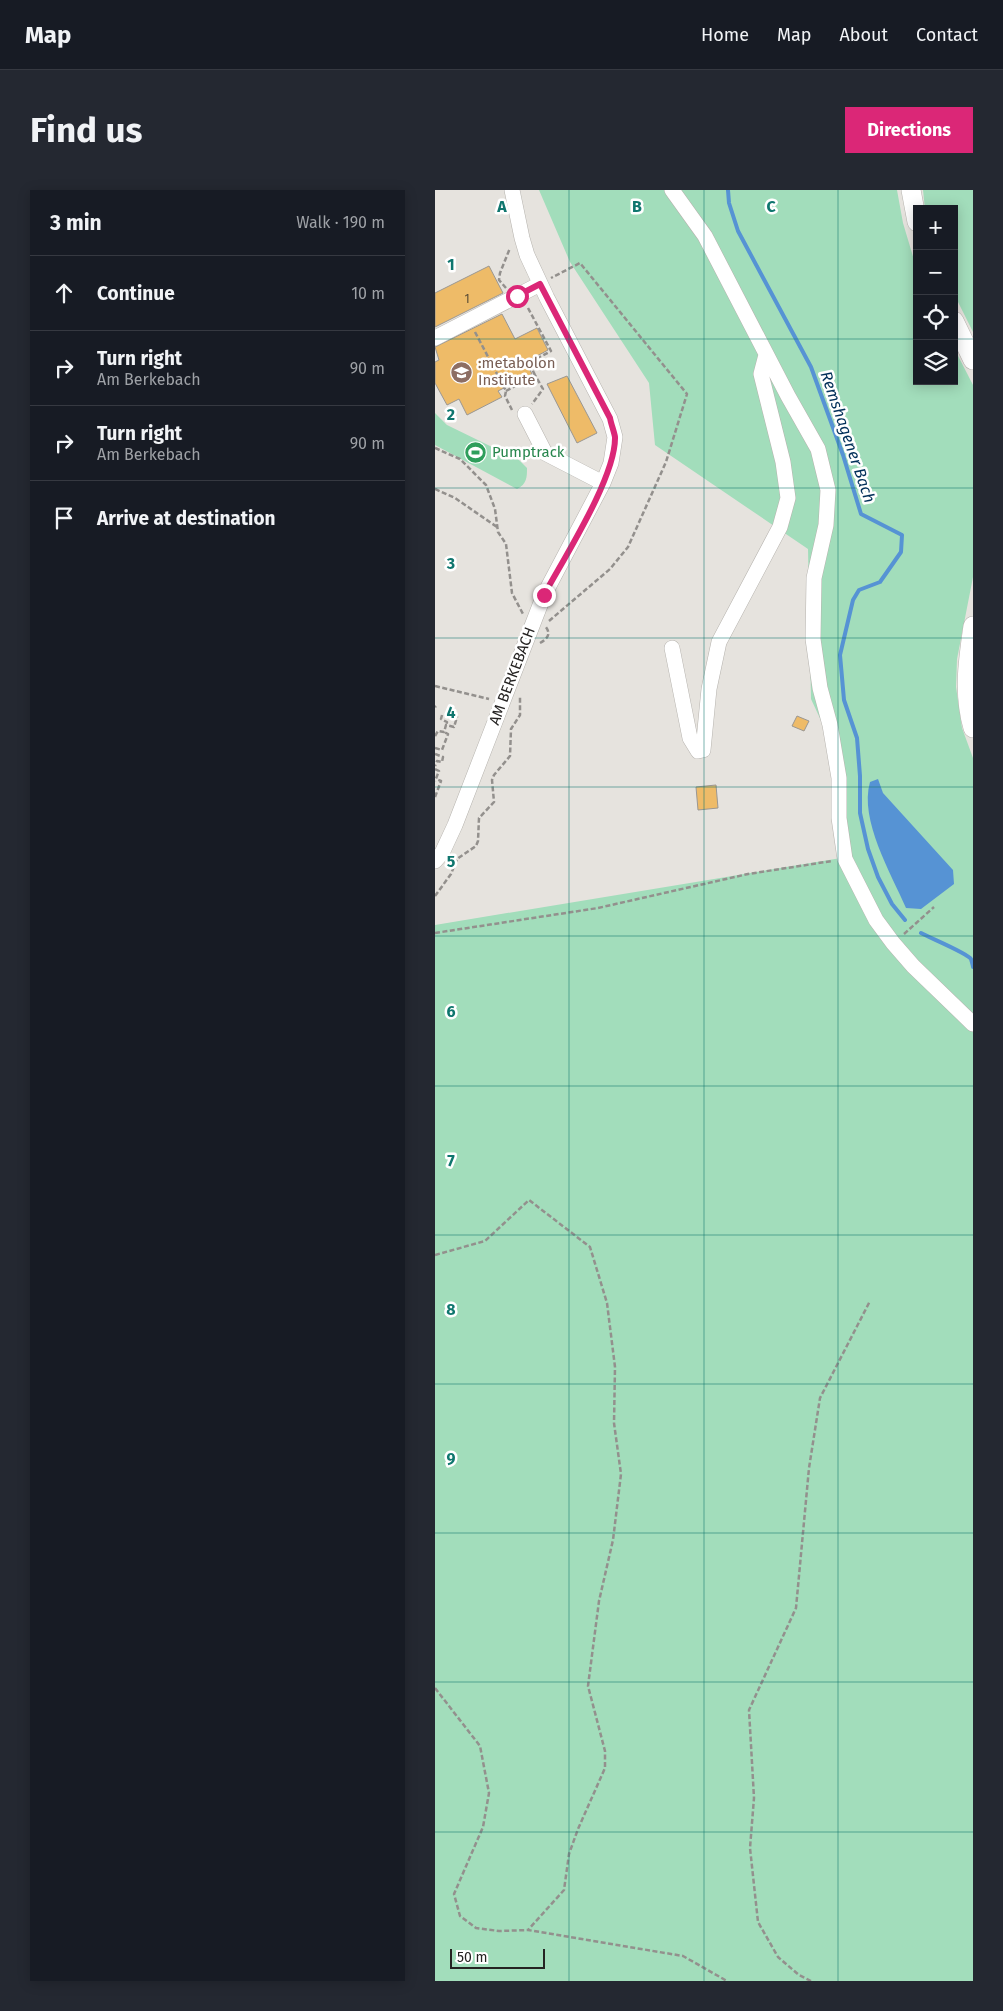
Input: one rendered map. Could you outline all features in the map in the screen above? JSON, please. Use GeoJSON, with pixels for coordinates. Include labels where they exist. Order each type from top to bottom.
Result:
{"type":"FeatureCollection","features":[{"type":"Feature","properties":{"kind":"main road"},"geometry":{"type":"LineString","coordinates":[[911,190],[913,205]]}},
{"type":"Feature","properties":{"kind":"main road"},"geometry":{"type":"LineString","coordinates":[[958,329],[973,360]]}},
{"type":"Feature","properties":{"kind":"main road"},"geometry":{"type":"LineString","coordinates":[[973,626],[966,686],[969,716],[973,728]]}},
{"type":"Feature","properties":{"kind":"lane","name":"AM BERKEBACH"},"geometry":{"type":"LineString","coordinates":[[435,861],[442,853],[453,830],[544,595],[603,483],[611,463],[615,437],[610,418],[540,284],[522,238],[513,190]]}},
{"type":"Feature","properties":{"kind":"lane"},"geometry":{"type":"LineString","coordinates":[[672,190],[705,236],[766,355],[818,449],[828,490],[826,525],[814,578],[813,639],[820,688],[830,725],[839,778],[839,818],[845,859],[877,920],[893,943],[913,966],[973,1024]]}},
{"type":"Feature","properties":{"kind":"lane"},"geometry":{"type":"LineString","coordinates":[[435,338],[540,284]]}},
{"type":"Feature","properties":{"kind":"lane"},"geometry":{"type":"LineString","coordinates":[[672,648],[690,738],[698,751],[703,750],[709,689],[719,642],[780,527],[788,498],[783,462],[761,374],[766,355]]}},
{"type":"Feature","properties":{"kind":"lane"},"geometry":{"type":"LineString","coordinates":[[525,414],[545,453],[603,483]]}},
{"type":"Feature","properties":{"kind":"path"},"geometry":{"type":"LineString","coordinates":[[511,244],[499,280],[517,296]]}},
{"type":"Feature","properties":{"kind":"path"},"geometry":{"type":"LineString","coordinates":[[537,644],[547,639],[549,635],[544,625],[610,569],[629,546],[665,462],[687,394],[580,263],[555,275]]}},
{"type":"Feature","properties":{"kind":"path"},"geometry":{"type":"LineString","coordinates":[[469,320],[506,391],[505,396],[512,410],[525,414],[543,389],[529,363],[551,351],[528,308]]}},
{"type":"Feature","properties":{"kind":"path"},"geometry":{"type":"LineString","coordinates":[[477,335],[481,332]]}},
{"type":"Feature","properties":{"kind":"path"},"geometry":{"type":"LineString","coordinates":[[506,391],[535,375]]}},
{"type":"Feature","properties":{"kind":"path"},"geometry":{"type":"LineString","coordinates":[[435,448],[460,460],[486,485],[495,509],[500,536],[506,544],[512,593],[522,613],[533,620]]}},
{"type":"Feature","properties":{"kind":"path"},"geometry":{"type":"LineString","coordinates":[[435,489],[455,498],[497,527]]}},
{"type":"Feature","properties":{"kind":"path"},"geometry":{"type":"LineString","coordinates":[[435,686],[491,700]]}},
{"type":"Feature","properties":{"kind":"path"},"geometry":{"type":"LineString","coordinates":[[435,896],[451,874],[457,859],[476,846],[479,818],[494,802],[492,780],[494,774],[510,756],[511,729],[520,715],[520,693]]}},
{"type":"Feature","properties":{"kind":"path"},"geometry":{"type":"LineString","coordinates":[[442,715],[441,719],[447,722],[443,732]]}},
{"type":"Feature","properties":{"kind":"path"},"geometry":{"type":"LineString","coordinates":[[446,725],[453,727],[457,717],[451,715]]}},
{"type":"Feature","properties":{"kind":"path"},"geometry":{"type":"LineString","coordinates":[[435,736],[438,731],[447,734],[442,750],[435,748]]}},
{"type":"Feature","properties":{"kind":"path"},"geometry":{"type":"LineString","coordinates":[[435,754],[443,757],[441,762],[437,761],[435,767],[439,771],[435,780],[441,781],[435,797]]}},
{"type":"Feature","properties":{"kind":"path"},"geometry":{"type":"LineString","coordinates":[[435,933],[598,908],[749,874],[845,859]]}},
{"type":"Feature","properties":{"kind":"path"},"geometry":{"type":"LineString","coordinates":[[893,943],[934,907]]}},
{"type":"Feature","properties":{"kind":"path"},"geometry":{"type":"LineString","coordinates":[[435,1255],[485,1241],[529,1200],[590,1248],[608,1312],[615,1367],[614,1423],[621,1474],[613,1540],[599,1601],[588,1686],[605,1751],[605,1768],[569,1854],[564,1890],[528,1930]]}},
{"type":"Feature","properties":{"kind":"path"},"geometry":{"type":"LineString","coordinates":[[811,1981],[799,1975],[778,1957],[758,1922],[750,1848],[754,1798],[749,1710],[796,1608],[809,1468],[820,1398],[870,1301]]}},
{"type":"Feature","properties":{"kind":"path"},"geometry":{"type":"LineString","coordinates":[[435,1688],[479,1746],[489,1793],[483,1827],[454,1894],[460,1916],[476,1928],[499,1931],[528,1930],[683,1956],[727,1981]]}},
{"type":"Feature","properties":{"kind":"green space"},"geometry":{"type":"Polygon","coordinates":[[[539,190],[897,190],[903,223],[913,257],[913,385],[958,385],[958,356],[973,385],[973,577],[957,659],[956,687],[962,728],[973,758],[973,1981],[435,1981],[435,925],[841,858],[831,799],[831,742],[811,699],[808,549],[655,445],[649,383],[570,262],[539,190]]]}},
{"type":"Feature","properties":{"kind":"green space"},"geometry":{"type":"Polygon","coordinates":[[[923,190],[973,190],[973,332],[958,302],[958,205],[925,205],[923,190]]]}},
{"type":"Feature","properties":{"kind":"green space","name":"Pumptrack"},"geometry":{"type":"Polygon","coordinates":[[[435,413],[447,425],[519,460],[527,468],[525,483],[517,489],[435,445],[435,413]]]}},
{"type":"Feature","properties":{"kind":"water"},"geometry":{"type":"Polygon","coordinates":[[[878,779],[883,793],[953,870],[954,884],[921,909],[906,908],[878,846],[869,813],[868,797],[870,782],[878,779]]]}},
{"type":"Feature","properties":{"kind":"building"},"geometry":{"type":"Polygon","coordinates":[[[489,266],[503,293],[435,327],[435,293],[489,266]]]}},
{"type":"Feature","properties":{"kind":"building"},"geometry":{"type":"Polygon","coordinates":[[[502,314],[515,339],[537,328],[548,350],[526,362],[532,374],[498,391],[502,397],[467,415],[459,399],[447,405],[435,383],[435,362],[439,360],[435,347],[502,314]]]}},
{"type":"Feature","properties":{"kind":"building"},"geometry":{"type":"Polygon","coordinates":[[[567,376],[597,433],[577,443],[547,384],[567,376]]]}},
{"type":"Feature","properties":{"kind":"building"},"geometry":{"type":"Polygon","coordinates":[[[797,716],[809,721],[804,731],[792,726],[797,716]]]}},
{"type":"Feature","properties":{"kind":"building"},"geometry":{"type":"Polygon","coordinates":[[[716,785],[718,808],[698,810],[696,787],[716,785]]]}},
{"type":"Feature","properties":{"kind":"waterway","name":"Remshagener Bach"},"geometry":{"type":"LineString","coordinates":[[728,190],[729,203],[738,231],[811,367],[843,455],[861,514],[902,535],[901,552],[880,582],[859,590],[853,600],[840,655],[844,700],[857,738],[860,813],[868,849],[878,877],[892,904],[905,920]]}},
{"type":"Feature","properties":{"kind":"waterway","name":"Remshagener Bach"},"geometry":{"type":"LineString","coordinates":[[921,933],[968,956],[973,967]]}},
{"type":"Feature","properties":{"kind":"place","name":":metabolon Institute"},"geometry":{"type":"Point","coordinates":[462,372]}},
{"type":"Feature","properties":{"kind":"place","name":"Pumptrack"},"geometry":{"type":"Point","coordinates":[476,452]}},
{"type":"Feature","properties":{"kind":"route"},"geometry":{"type":"LineString","coordinates":[[517,296],[540,284],[610,418],[615,437],[611,463],[603,483],[544,595]]}}]}
